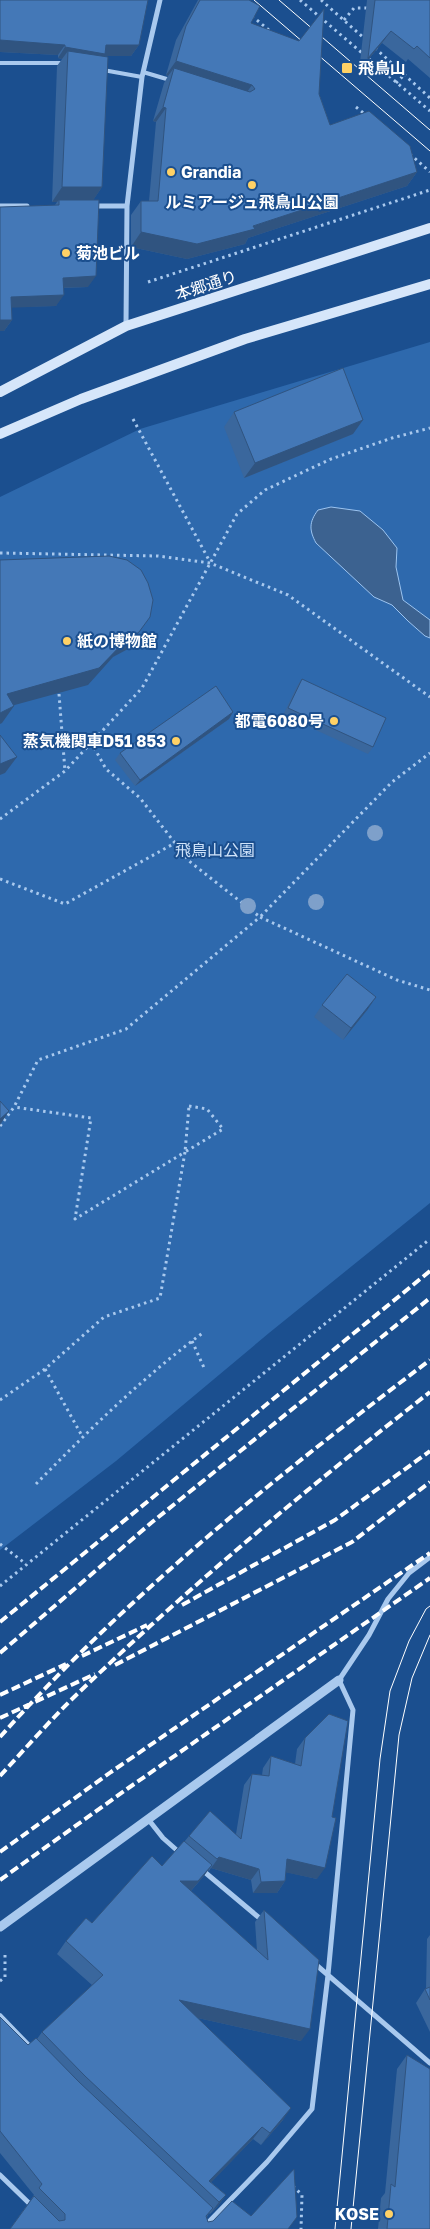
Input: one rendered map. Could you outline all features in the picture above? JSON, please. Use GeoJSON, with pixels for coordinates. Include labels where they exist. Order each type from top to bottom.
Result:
{"type":"FeatureCollection","features":[{"type":"Feature","properties":{"kind":"main road","name":"本郷通り"},"geometry":{"type":"LineString","coordinates":[[0,392],[126,326],[430,228]]}},
{"type":"Feature","properties":{"kind":"main road"},"geometry":{"type":"LineString","coordinates":[[0,434],[81,399],[244,339],[430,284]]}},
{"type":"Feature","properties":{"kind":"street"},"geometry":{"type":"LineString","coordinates":[[126,326],[127,206],[143,74],[160,0]]}},
{"type":"Feature","properties":{"kind":"street"},"geometry":{"type":"LineString","coordinates":[[0,206],[34,206]]}},
{"type":"Feature","properties":{"kind":"street"},"geometry":{"type":"LineString","coordinates":[[90,206],[127,206]]}},
{"type":"Feature","properties":{"kind":"street"},"geometry":{"type":"LineString","coordinates":[[0,1927],[339,1680],[369,1635],[388,1599],[409,1573],[430,1557]]}},
{"type":"Feature","properties":{"kind":"street"},"geometry":{"type":"LineString","coordinates":[[202,2229],[267,2162],[312,2108],[328,1975],[354,1710],[339,1680]]}},
{"type":"Feature","properties":{"kind":"street"},"geometry":{"type":"LineString","coordinates":[[148,1819],[163,1838],[186,1857]]}},
{"type":"Feature","properties":{"kind":"street"},"geometry":{"type":"LineString","coordinates":[[193,1863],[268,1925]]}},
{"type":"Feature","properties":{"kind":"street"},"geometry":{"type":"LineString","coordinates":[[306,1956],[430,2063]]}},
{"type":"Feature","properties":{"kind":"street"},"geometry":{"type":"LineString","coordinates":[[0,2174],[41,2215]]}},
{"type":"Feature","properties":{"kind":"lane"},"geometry":{"type":"LineString","coordinates":[[0,63],[72,64]]}},
{"type":"Feature","properties":{"kind":"lane"},"geometry":{"type":"LineString","coordinates":[[98,69],[143,74],[179,83]]}},
{"type":"Feature","properties":{"kind":"lane"},"geometry":{"type":"LineString","coordinates":[[0,2015],[34,2049]]}},
{"type":"Feature","properties":{"kind":"lane"},"geometry":{"type":"LineString","coordinates":[[204,2213],[210,2220]]}},
{"type":"Feature","properties":{"kind":"path"},"geometry":{"type":"LineString","coordinates":[[300,0],[430,111]]}},
{"type":"Feature","properties":{"kind":"path"},"geometry":{"type":"LineString","coordinates":[[321,0],[430,98]]}},
{"type":"Feature","properties":{"kind":"path"},"geometry":{"type":"LineString","coordinates":[[344,20],[354,8],[373,8]]}},
{"type":"Feature","properties":{"kind":"path"},"geometry":{"type":"LineString","coordinates":[[248,12],[276,36]]}},
{"type":"Feature","properties":{"kind":"path"},"geometry":{"type":"LineString","coordinates":[[396,83],[404,74]]}},
{"type":"Feature","properties":{"kind":"path"},"geometry":{"type":"LineString","coordinates":[[356,107],[370,120]]}},
{"type":"Feature","properties":{"kind":"path"},"geometry":{"type":"LineString","coordinates":[[408,152],[430,172]]}},
{"type":"Feature","properties":{"kind":"path"},"geometry":{"type":"LineString","coordinates":[[142,284],[430,190]]}},
{"type":"Feature","properties":{"kind":"path"},"geometry":{"type":"LineString","coordinates":[[133,419],[210,563]]}},
{"type":"Feature","properties":{"kind":"path"},"geometry":{"type":"LineString","coordinates":[[0,819],[65,771],[142,688],[237,514],[265,490],[331,458],[430,428]]}},
{"type":"Feature","properties":{"kind":"path"},"geometry":{"type":"LineString","coordinates":[[0,553],[158,556],[210,563],[288,595],[430,697]]}},
{"type":"Feature","properties":{"kind":"path"},"geometry":{"type":"LineString","coordinates":[[59,694],[65,771]]}},
{"type":"Feature","properties":{"kind":"path"},"geometry":{"type":"LineString","coordinates":[[91,742],[106,769],[140,798],[189,861],[260,917],[397,980],[430,990]]}},
{"type":"Feature","properties":{"kind":"path"},"geometry":{"type":"LineString","coordinates":[[0,1126],[14,1107],[38,1060],[126,1029],[260,917],[392,782],[430,753]]}},
{"type":"Feature","properties":{"kind":"path"},"geometry":{"type":"LineString","coordinates":[[0,879],[65,904],[175,842]]}},
{"type":"Feature","properties":{"kind":"path"},"geometry":{"type":"LineString","coordinates":[[0,1400],[45,1369],[104,1317],[160,1298],[185,1152],[190,1106],[207,1109],[223,1128],[185,1152],[75,1219],[91,1118],[14,1107]]}},
{"type":"Feature","properties":{"kind":"path"},"geometry":{"type":"LineString","coordinates":[[0,1586],[430,1239]]}},
{"type":"Feature","properties":{"kind":"path"},"geometry":{"type":"LineString","coordinates":[[36,1484],[82,1436],[204,1332]]}},
{"type":"Feature","properties":{"kind":"path"},"geometry":{"type":"LineString","coordinates":[[192,1341],[204,1370]]}},
{"type":"Feature","properties":{"kind":"path"},"geometry":{"type":"LineString","coordinates":[[45,1369],[82,1436]]}},
{"type":"Feature","properties":{"kind":"path"},"geometry":{"type":"LineString","coordinates":[[0,1544],[26,1564]]}},
{"type":"Feature","properties":{"kind":"path"},"geometry":{"type":"LineString","coordinates":[[0,1981],[5,1977],[5,1954]]}},
{"type":"Feature","properties":{"kind":"path"},"geometry":{"type":"LineString","coordinates":[[267,2162],[302,2195],[301,2229]]}},
{"type":"Feature","properties":{"kind":"green space","name":"飛鳥山公園"},"geometry":{"type":"Polygon","coordinates":[[[430,342],[430,1203],[269,1333],[116,1461],[0,1550],[0,497],[140,429],[430,342]]]}},
{"type":"Feature","properties":{"kind":"shaded area"},"geometry":{"type":"Polygon","coordinates":[[[331,507],[360,511],[383,530],[397,548],[396,567],[403,600],[430,620],[430,638],[425,636],[392,605],[374,597],[316,543],[311,530],[313,518],[318,510],[331,507]]]}},
{"type":"Feature","properties":{"kind":"building"},"geometry":{"type":"Polygon","coordinates":[[[0,0],[148,0],[139,45],[106,45],[105,54],[65,47],[65,45],[0,40],[0,0]]]}},
{"type":"Feature","properties":{"kind":"building"},"geometry":{"type":"Polygon","coordinates":[[[200,0],[249,0],[260,6],[251,23],[299,41],[324,9],[319,94],[330,125],[369,111],[410,146],[417,172],[253,226],[255,229],[197,244],[141,232],[141,201],[158,201],[166,108],[163,107],[174,68],[250,92],[255,89],[252,85],[176,61],[186,26],[200,0]]]}},
{"type":"Feature","properties":{"kind":"building"},"geometry":{"type":"Polygon","coordinates":[[[375,0],[430,0],[430,58],[417,46],[414,49],[391,31],[368,58],[375,0]]]}},
{"type":"Feature","properties":{"kind":"building"},"geometry":{"type":"Polygon","coordinates":[[[68,51],[108,57],[102,187],[62,187],[68,51]]]}},
{"type":"Feature","properties":{"kind":"building","name":"菊池ビル"},"geometry":{"type":"Polygon","coordinates":[[[59,200],[99,200],[96,276],[63,278],[64,295],[11,297],[12,320],[0,320],[0,207],[59,205],[59,200]]]}},
{"type":"Feature","properties":{"kind":"building"},"geometry":{"type":"Polygon","coordinates":[[[343,368],[363,420],[255,463],[234,412],[343,368]]]}},
{"type":"Feature","properties":{"kind":"building","name":"紙の博物館"},"geometry":{"type":"Polygon","coordinates":[[[109,556],[127,560],[141,570],[148,583],[153,600],[150,617],[139,632],[125,641],[99,668],[7,694],[14,706],[0,713],[0,560],[109,556]]]}},
{"type":"Feature","properties":{"kind":"building"},"geometry":{"type":"Polygon","coordinates":[[[302,679],[386,718],[373,747],[288,708],[302,679]]]}},
{"type":"Feature","properties":{"kind":"building"},"geometry":{"type":"Polygon","coordinates":[[[216,686],[233,712],[140,780],[120,753],[216,686]]]}},
{"type":"Feature","properties":{"kind":"building"},"geometry":{"type":"Polygon","coordinates":[[[0,735],[17,757],[0,764],[0,735]]]}},
{"type":"Feature","properties":{"kind":"building"},"geometry":{"type":"Polygon","coordinates":[[[347,974],[376,997],[351,1028],[322,1005],[347,974]]]}},
{"type":"Feature","properties":{"kind":"building"},"geometry":{"type":"Polygon","coordinates":[[[0,1101],[9,1111],[0,1119],[0,1101]]]}},
{"type":"Feature","properties":{"kind":"building"},"geometry":{"type":"Polygon","coordinates":[[[329,1714],[348,1721],[332,1817],[336,1818],[325,1868],[287,1859],[285,1881],[261,1882],[259,1869],[219,1857],[217,1859],[189,1836],[210,1811],[241,1839],[252,1774],[269,1776],[271,1756],[301,1766],[305,1738],[329,1714]]]}},
{"type":"Feature","properties":{"kind":"building"},"geometry":{"type":"Polygon","coordinates":[[[184,1841],[212,1865],[198,1881],[180,1881],[268,1960],[264,1910],[319,1960],[310,2029],[179,2000],[291,2108],[270,2133],[262,2127],[209,2181],[226,2195],[219,2202],[85,2076],[42,2032],[103,1975],[66,1941],[86,1918],[92,1923],[152,1856],[162,1866],[184,1841]]]}},
{"type":"Feature","properties":{"kind":"building"},"geometry":{"type":"Polygon","coordinates":[[[430,1987],[430,2000],[425,1989],[430,1987]]]}},
{"type":"Feature","properties":{"kind":"building"},"geometry":{"type":"Polygon","coordinates":[[[0,2017],[28,2045],[36,2038],[79,2082],[213,2208],[206,2216],[208,2222],[213,2221],[232,2201],[251,2216],[294,2169],[297,2217],[288,2229],[10,2229],[34,2196],[59,2221],[65,2220],[65,2214],[39,2188],[42,2184],[0,2131],[0,2017]]]}},
{"type":"Feature","properties":{"kind":"building"},"geometry":{"type":"Polygon","coordinates":[[[407,2055],[430,2069],[430,2229],[387,2229],[391,2184],[395,2187],[407,2055]]]}},
{"type":"Feature","properties":{"kind":"tram line"},"geometry":{"type":"LineString","coordinates":[[254,0],[430,151]]}},
{"type":"Feature","properties":{"kind":"tram line"},"geometry":{"type":"LineString","coordinates":[[279,0],[430,130]]}},
{"type":"Feature","properties":{"kind":"tram line"},"geometry":{"type":"LineString","coordinates":[[335,2229],[380,1759],[390,1691],[409,1641],[426,1609],[430,1606]]}},
{"type":"Feature","properties":{"kind":"tram line"},"geometry":{"type":"LineString","coordinates":[[351,2229],[399,1735],[412,1678],[430,1635]]}},
{"type":"Feature","properties":{"kind":"railway"},"geometry":{"type":"LineString","coordinates":[[0,1622],[430,1271]]}},
{"type":"Feature","properties":{"kind":"railway"},"geometry":{"type":"LineString","coordinates":[[0,1653],[151,1523],[430,1298]]}},
{"type":"Feature","properties":{"kind":"railway"},"geometry":{"type":"LineString","coordinates":[[0,1737],[99,1634],[206,1538],[317,1447],[430,1360]]}},
{"type":"Feature","properties":{"kind":"railway"},"geometry":{"type":"LineString","coordinates":[[0,1776],[70,1701],[201,1580],[337,1466],[430,1392]]}},
{"type":"Feature","properties":{"kind":"railway"},"geometry":{"type":"LineString","coordinates":[[182,1605],[335,1520],[430,1451]]}},
{"type":"Feature","properties":{"kind":"railway"},"geometry":{"type":"LineString","coordinates":[[115,1665],[352,1542],[430,1482]]}},
{"type":"Feature","properties":{"kind":"railway"},"geometry":{"type":"LineString","coordinates":[[0,1852],[111,1772],[430,1553]]}},
{"type":"Feature","properties":{"kind":"railway"},"geometry":{"type":"LineString","coordinates":[[0,1880],[430,1578]]}},
{"type":"Feature","properties":{"kind":"railway"},"geometry":{"type":"LineString","coordinates":[[82,1656],[147,1625]]}},
{"type":"Feature","properties":{"kind":"railway"},"geometry":{"type":"LineString","coordinates":[[0,1695],[66,1664]]}},
{"type":"Feature","properties":{"kind":"railway"},"geometry":{"type":"LineString","coordinates":[[0,1718],[95,1674]]}},
{"type":"Feature","properties":{"kind":"place","name":"飛鳥山"},"geometry":{"type":"Point","coordinates":[347,68]}},
{"type":"Feature","properties":{"kind":"place","name":"Grandia"},"geometry":{"type":"Point","coordinates":[171,172]}},
{"type":"Feature","properties":{"kind":"place","name":"ルミアージュ飛鳥山公園"},"geometry":{"type":"Point","coordinates":[252,185]}},
{"type":"Feature","properties":{"kind":"place","name":"菊池ビル"},"geometry":{"type":"Point","coordinates":[66,253]}},
{"type":"Feature","properties":{"kind":"place","name":"紙の博物館"},"geometry":{"type":"Point","coordinates":[67,641]}},
{"type":"Feature","properties":{"kind":"place","name":"都電6080号"},"geometry":{"type":"Point","coordinates":[334,721]}},
{"type":"Feature","properties":{"kind":"place","name":"蒸気機関車D51 853"},"geometry":{"type":"Point","coordinates":[176,741]}},
{"type":"Feature","properties":{"kind":"place","name":"KOSE"},"geometry":{"type":"Point","coordinates":[389,2214]}}]}
